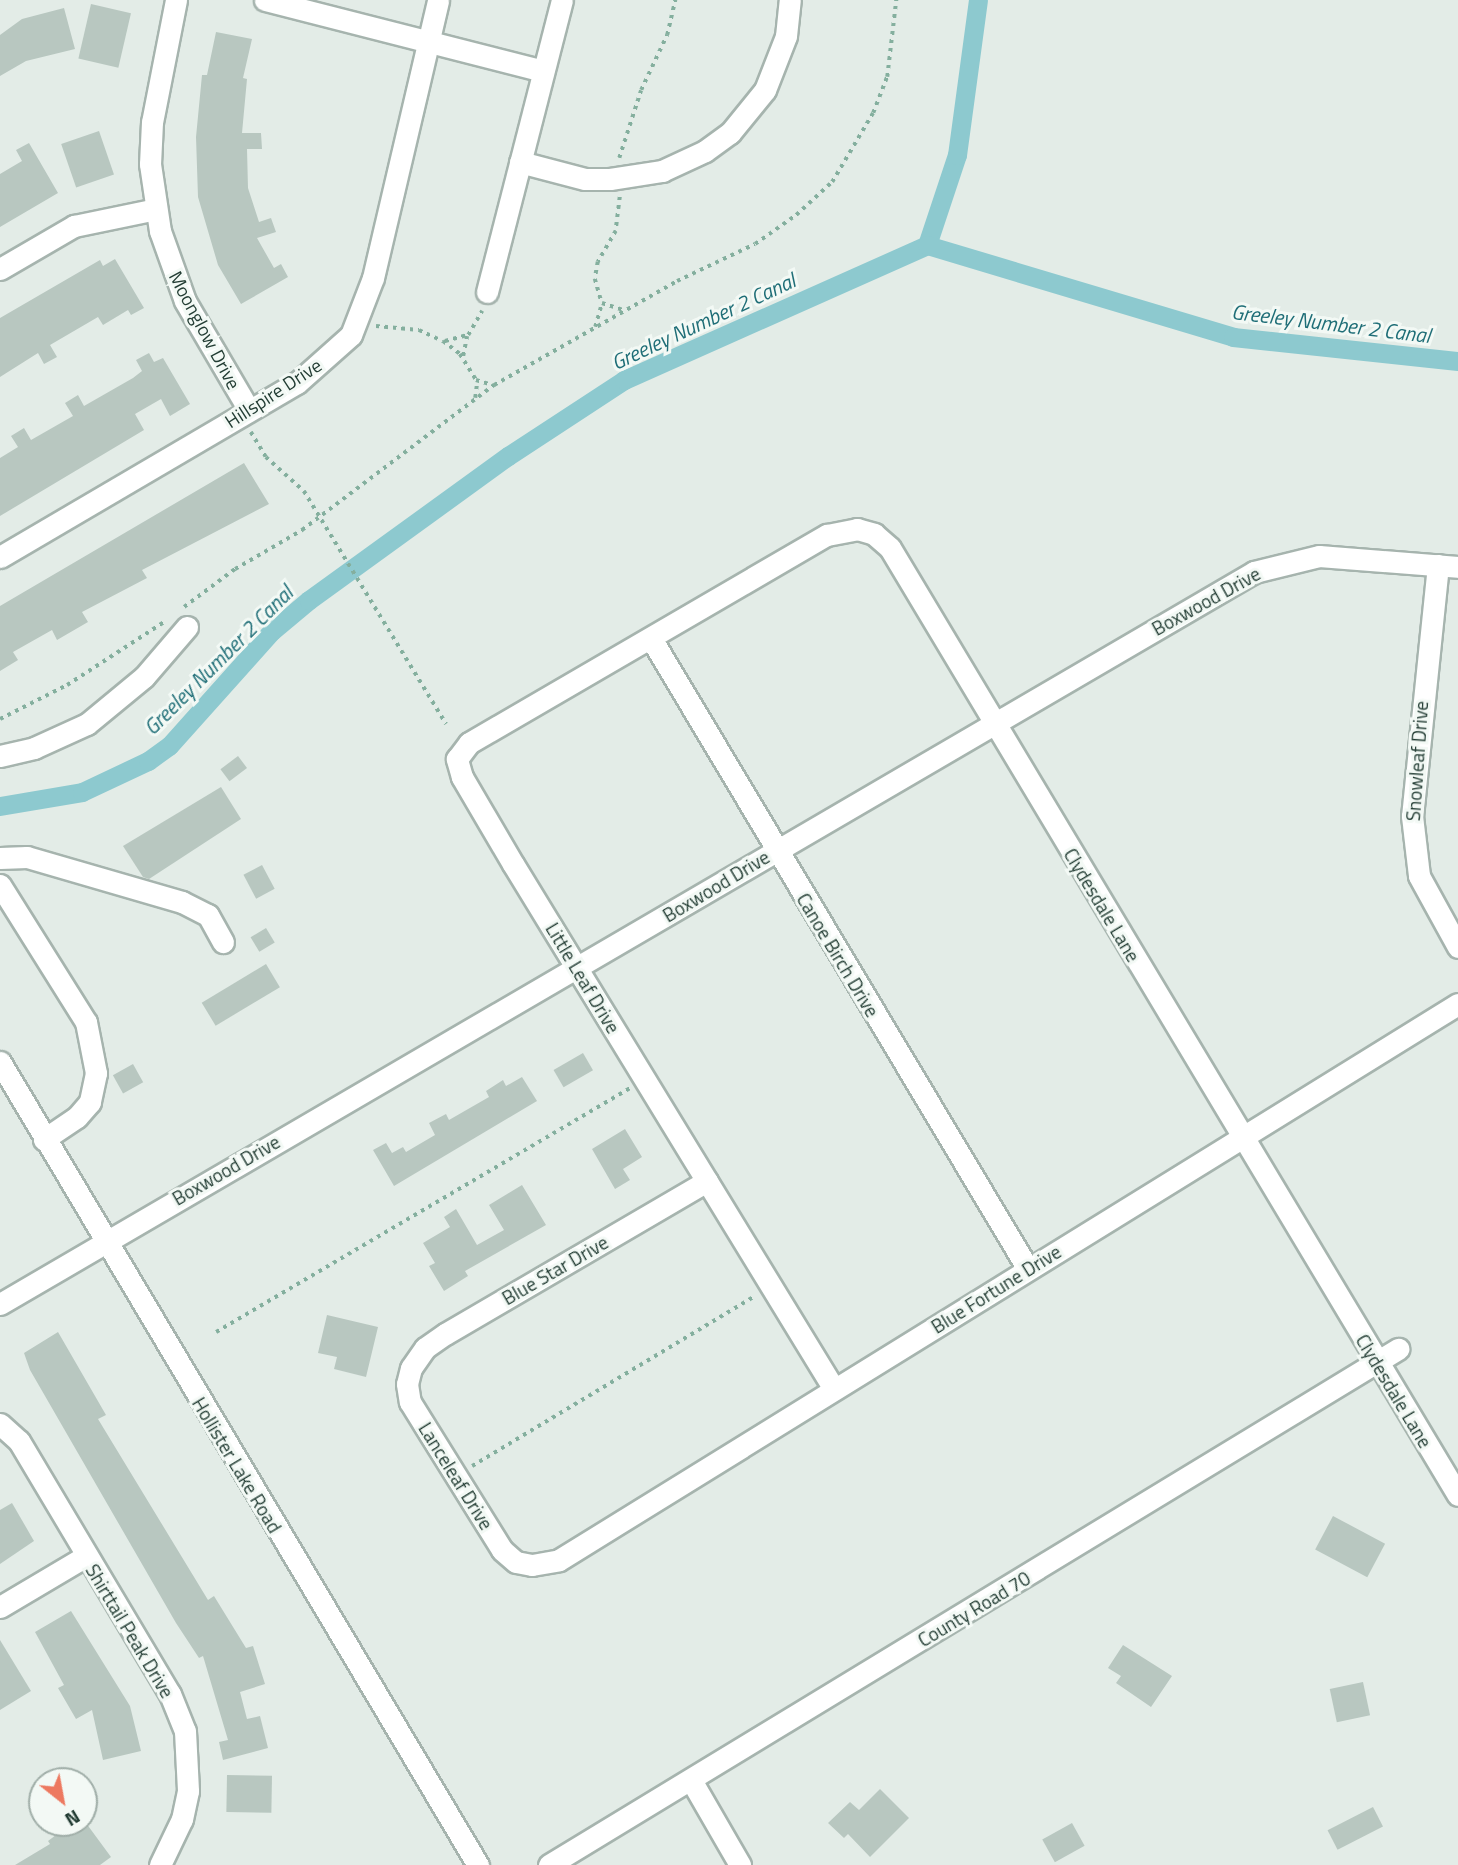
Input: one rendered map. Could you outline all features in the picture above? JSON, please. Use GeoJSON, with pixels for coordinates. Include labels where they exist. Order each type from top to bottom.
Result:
{"type":"FeatureCollection","features":[{"type":"Feature","properties":{"kind":"street","name":"Moonglow Drive"},"geometry":{"type":"LineString","coordinates":[[176,0],[152,122],[150,164],[156,209],[168,261],[185,301],[249,410]]}},
{"type":"Feature","properties":{"kind":"street"},"geometry":{"type":"LineString","coordinates":[[265,0],[311,6],[428,41],[543,71]]}},
{"type":"Feature","properties":{"kind":"street","name":"Hillspire Drive"},"geometry":{"type":"LineString","coordinates":[[0,557],[249,410],[326,361],[351,335],[363,311],[438,0]]}},
{"type":"Feature","properties":{"kind":"street"},"geometry":{"type":"LineString","coordinates":[[487,292],[562,0]]}},
{"type":"Feature","properties":{"kind":"street"},"geometry":{"type":"LineString","coordinates":[[520,162],[585,179],[610,179],[662,170],[705,151],[730,134],[765,90],[786,36],[790,0]]}},
{"type":"Feature","properties":{"kind":"street"},"geometry":{"type":"LineString","coordinates":[[0,269],[74,226],[156,209]]}},
{"type":"Feature","properties":{"kind":"street","name":"Clydesdale Lane"},"geometry":{"type":"LineString","coordinates":[[652,640],[827,535],[857,529],[874,534],[890,548],[1246,1139],[1376,1363],[1458,1495]]}},
{"type":"Feature","properties":{"kind":"street","name":"Boxwood Drive"},"geometry":{"type":"LineString","coordinates":[[0,1304],[104,1240],[576,968],[1223,588],[1265,568],[1319,556],[1448,566]]}},
{"type":"Feature","properties":{"kind":"street","name":"Snowleaf Drive"},"geometry":{"type":"LineString","coordinates":[[1448,566],[1414,772],[1412,826],[1419,876],[1458,947]]}},
{"type":"Feature","properties":{"kind":"street"},"geometry":{"type":"LineString","coordinates":[[0,756],[34,748],[87,724],[144,677],[179,618]]}},
{"type":"Feature","properties":{"kind":"street","name":"Canoe Birch Drive"},"geometry":{"type":"LineString","coordinates":[[652,640],[775,850],[1028,1269]]}},
{"type":"Feature","properties":{"kind":"street","name":"Little Leaf Drive"},"geometry":{"type":"LineString","coordinates":[[652,640],[469,743],[457,759],[462,777],[576,968],[834,1389]]}},
{"type":"Feature","properties":{"kind":"street"},"geometry":{"type":"LineString","coordinates":[[0,858],[27,857],[183,902],[208,915],[223,942]]}},
{"type":"Feature","properties":{"kind":"street"},"geometry":{"type":"LineString","coordinates":[[0,885],[86,1022],[96,1073],[90,1102],[77,1117],[44,1139]]}},
{"type":"Feature","properties":{"kind":"street","name":"Blue Fortune Drive"},"geometry":{"type":"LineString","coordinates":[[532,1565],[559,1560],[1028,1269],[1246,1139],[1458,1004]]}},
{"type":"Feature","properties":{"kind":"street","name":"Hollister Lake Road"},"geometry":{"type":"LineString","coordinates":[[0,1062],[478,1865]]}},
{"type":"Feature","properties":{"kind":"street","name":"Blue Star Drive"},"geometry":{"type":"LineString","coordinates":[[411,1368],[425,1349],[445,1334],[707,1181]]}},
{"type":"Feature","properties":{"kind":"street","name":"County Road 70"},"geometry":{"type":"LineString","coordinates":[[549,1865],[1398,1349]]}},
{"type":"Feature","properties":{"kind":"street","name":"Lanceleaf Drive"},"geometry":{"type":"LineString","coordinates":[[411,1368],[407,1384],[410,1402],[502,1550],[516,1562],[532,1565]]}},
{"type":"Feature","properties":{"kind":"street","name":"Shirttail Peak Drive"},"geometry":{"type":"LineString","coordinates":[[0,1424],[19,1441],[170,1695],[185,1731],[188,1791],[178,1829],[160,1865]]}},
{"type":"Feature","properties":{"kind":"street","name":"Shirttail Peak Drive"},"geometry":{"type":"LineString","coordinates":[[0,1607],[86,1556]]}},
{"type":"Feature","properties":{"kind":"street"},"geometry":{"type":"LineString","coordinates":[[691,1780],[740,1865]]}},
{"type":"Feature","properties":{"kind":"path"},"geometry":{"type":"LineString","coordinates":[[0,719],[109,661],[179,618],[320,517],[494,385],[595,327],[755,244],[832,182],[855,149],[887,76],[896,0]]}},
{"type":"Feature","properties":{"kind":"path"},"geometry":{"type":"LineString","coordinates":[[463,358],[468,335],[487,292]]}},
{"type":"Feature","properties":{"kind":"path"},"geometry":{"type":"LineString","coordinates":[[595,327],[601,303]]}},
{"type":"Feature","properties":{"kind":"path"},"geometry":{"type":"LineString","coordinates":[[370,327],[412,329],[443,341],[463,358],[476,380],[474,400]]}},
{"type":"Feature","properties":{"kind":"path"},"geometry":{"type":"LineString","coordinates":[[443,341],[468,335]]}},
{"type":"Feature","properties":{"kind":"path"},"geometry":{"type":"LineString","coordinates":[[476,380],[494,385]]}},
{"type":"Feature","properties":{"kind":"path"},"geometry":{"type":"LineString","coordinates":[[251,432],[266,457],[304,491],[446,724]]}},
{"type":"Feature","properties":{"kind":"path"},"geometry":{"type":"LineString","coordinates":[[216,1332],[631,1087]]}},
{"type":"Feature","properties":{"kind":"path"},"geometry":{"type":"LineString","coordinates":[[472,1466],[757,1295]]}},
{"type":"Feature","properties":{"kind":"building"},"geometry":{"type":"Polygon","coordinates":[[[91,4],[131,13],[118,68],[78,59],[91,4]]]}},
{"type":"Feature","properties":{"kind":"building"},"geometry":{"type":"Polygon","coordinates":[[[64,8],[75,49],[26,61],[0,76],[0,35],[22,19],[64,8]]]}},
{"type":"Feature","properties":{"kind":"building"},"geometry":{"type":"Polygon","coordinates":[[[216,32],[252,39],[243,78],[247,79],[242,133],[261,133],[262,149],[247,149],[248,188],[259,222],[271,218],[276,232],[257,238],[274,268],[281,264],[288,277],[241,304],[218,265],[198,197],[196,137],[202,75],[207,75],[216,32]]]}},
{"type":"Feature","properties":{"kind":"building"},"geometry":{"type":"Polygon","coordinates":[[[99,131],[114,174],[76,188],[61,144],[99,131]]]}},
{"type":"Feature","properties":{"kind":"building"},"geometry":{"type":"Polygon","coordinates":[[[29,143],[58,193],[0,227],[0,174],[22,161],[16,150],[29,143]]]}},
{"type":"Feature","properties":{"kind":"building"},"geometry":{"type":"Polygon","coordinates":[[[115,259],[144,308],[131,315],[128,310],[103,325],[98,317],[50,345],[57,357],[44,364],[38,353],[0,377],[0,318],[100,260],[103,266],[115,259]]]}},
{"type":"Feature","properties":{"kind":"building"},"geometry":{"type":"Polygon","coordinates":[[[149,353],[154,362],[163,358],[190,404],[170,416],[161,399],[135,414],[144,430],[0,516],[0,458],[18,447],[11,436],[24,428],[31,440],[73,416],[65,403],[78,395],[84,406],[133,378],[142,371],[136,360],[149,353]]]}},
{"type":"Feature","properties":{"kind":"building"},"geometry":{"type":"Polygon","coordinates":[[[244,463],[269,504],[142,570],[147,578],[82,612],[88,622],[57,640],[52,630],[13,652],[18,660],[0,671],[0,606],[244,463]]]}},
{"type":"Feature","properties":{"kind":"building"},"geometry":{"type":"Polygon","coordinates":[[[238,756],[247,768],[229,781],[220,769],[238,756]]]}},
{"type":"Feature","properties":{"kind":"building"},"geometry":{"type":"Polygon","coordinates":[[[221,787],[241,819],[149,879],[143,877],[123,846],[221,787]]]}},
{"type":"Feature","properties":{"kind":"building"},"geometry":{"type":"Polygon","coordinates":[[[262,865],[275,889],[256,899],[243,875],[262,865]]]}},
{"type":"Feature","properties":{"kind":"building"},"geometry":{"type":"Polygon","coordinates":[[[266,928],[275,943],[259,952],[251,937],[266,928]]]}},
{"type":"Feature","properties":{"kind":"building"},"geometry":{"type":"Polygon","coordinates":[[[266,964],[280,987],[216,1026],[202,1003],[266,964]]]}},
{"type":"Feature","properties":{"kind":"building"},"geometry":{"type":"Polygon","coordinates":[[[583,1053],[593,1070],[564,1087],[554,1070],[583,1053]]]}},
{"type":"Feature","properties":{"kind":"building"},"geometry":{"type":"Polygon","coordinates":[[[133,1064],[143,1082],[123,1094],[113,1075],[133,1064]]]}},
{"type":"Feature","properties":{"kind":"building"},"geometry":{"type":"Polygon","coordinates":[[[522,1077],[537,1101],[394,1186],[373,1150],[386,1143],[392,1153],[403,1147],[406,1152],[435,1135],[429,1123],[446,1114],[449,1120],[489,1097],[486,1091],[503,1080],[506,1086],[522,1077]]]}},
{"type":"Feature","properties":{"kind":"building"},"geometry":{"type":"Polygon","coordinates":[[[625,1129],[642,1157],[623,1169],[630,1180],[615,1189],[592,1149],[625,1129]]]}},
{"type":"Feature","properties":{"kind":"building"},"geometry":{"type":"Polygon","coordinates":[[[522,1185],[546,1225],[465,1271],[468,1276],[444,1291],[429,1266],[435,1263],[423,1243],[450,1227],[444,1217],[456,1209],[477,1245],[504,1230],[489,1205],[522,1185]]]}},
{"type":"Feature","properties":{"kind":"building"},"geometry":{"type":"Polygon","coordinates":[[[327,1315],[378,1327],[366,1377],[334,1369],[337,1357],[318,1353],[327,1315]]]}},
{"type":"Feature","properties":{"kind":"building"},"geometry":{"type":"Polygon","coordinates":[[[58,1332],[106,1415],[98,1419],[208,1600],[214,1596],[246,1648],[253,1646],[265,1684],[240,1692],[247,1719],[260,1716],[268,1748],[223,1760],[219,1742],[228,1740],[203,1656],[199,1658],[176,1623],[30,1370],[24,1353],[58,1332]]]}},
{"type":"Feature","properties":{"kind":"building"},"geometry":{"type":"Polygon","coordinates":[[[12,1503],[34,1541],[0,1564],[0,1510],[12,1503]]]}},
{"type":"Feature","properties":{"kind":"building"},"geometry":{"type":"Polygon","coordinates":[[[1333,1516],[1385,1544],[1367,1577],[1315,1550],[1333,1516]]]}},
{"type":"Feature","properties":{"kind":"building"},"geometry":{"type":"Polygon","coordinates":[[[71,1611],[130,1706],[141,1751],[103,1760],[92,1710],[76,1719],[58,1688],[64,1685],[35,1632],[71,1611]]]}},
{"type":"Feature","properties":{"kind":"building"},"geometry":{"type":"Polygon","coordinates":[[[0,1640],[31,1691],[0,1710],[0,1640]]]}},
{"type":"Feature","properties":{"kind":"building"},"geometry":{"type":"Polygon","coordinates":[[[1123,1645],[1172,1676],[1151,1707],[1116,1683],[1121,1676],[1108,1668],[1123,1645]]]}},
{"type":"Feature","properties":{"kind":"building"},"geometry":{"type":"Polygon","coordinates":[[[1363,1682],[1370,1715],[1337,1722],[1330,1689],[1363,1682]]]}},
{"type":"Feature","properties":{"kind":"building"},"geometry":{"type":"Polygon","coordinates":[[[227,1775],[272,1776],[271,1813],[226,1812],[227,1775]]]}},
{"type":"Feature","properties":{"kind":"building"},"geometry":{"type":"Polygon","coordinates":[[[880,1789],[909,1818],[870,1857],[848,1834],[844,1838],[828,1823],[850,1802],[859,1810],[880,1789]]]}},
{"type":"Feature","properties":{"kind":"building"},"geometry":{"type":"Polygon","coordinates":[[[1373,1807],[1383,1827],[1338,1850],[1328,1830],[1373,1807]]]}},
{"type":"Feature","properties":{"kind":"building"},"geometry":{"type":"Polygon","coordinates":[[[1072,1823],[1085,1846],[1055,1862],[1042,1839],[1072,1823]]]}},
{"type":"Feature","properties":{"kind":"building"},"geometry":{"type":"Polygon","coordinates":[[[53,1837],[96,1837],[111,1857],[100,1865],[15,1865],[50,1844],[48,1841],[53,1837]]]}},
{"type":"Feature","properties":{"kind":"waterway"},"geometry":{"type":"LineString","coordinates":[[927,245],[957,155],[978,0]]}},
{"type":"Feature","properties":{"kind":"waterway","name":"Greeley Number 2 Canal"},"geometry":{"type":"LineString","coordinates":[[0,806],[82,792],[148,761],[169,746],[272,631],[309,600],[508,456],[624,380],[927,245],[1233,337],[1458,361]]}}]}
